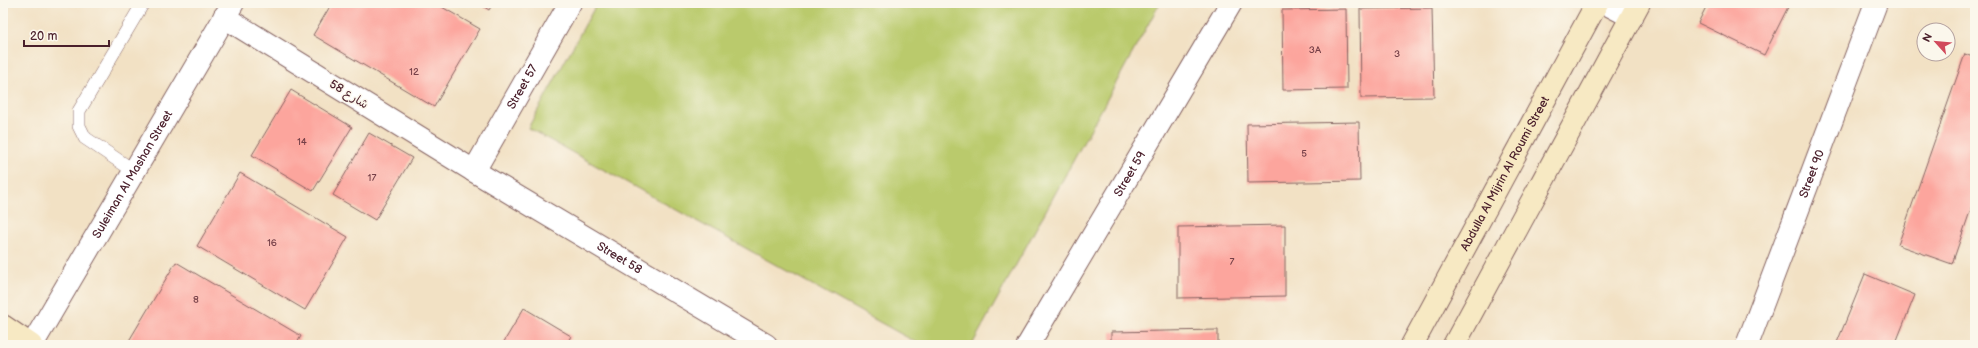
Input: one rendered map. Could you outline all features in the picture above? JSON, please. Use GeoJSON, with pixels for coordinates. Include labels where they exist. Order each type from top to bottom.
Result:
{"type":"FeatureCollection","features":[{"type":"Feature","properties":{"kind":"main road","name":"Abdulla Al Mijrin Al Roumi Street"},"geometry":{"type":"LineString","coordinates":[[1412,345],[1597,3]]}},
{"type":"Feature","properties":{"kind":"main road"},"geometry":{"type":"LineString","coordinates":[[1454,345],[1636,10]]}},
{"type":"Feature","properties":{"kind":"main road"},"geometry":{"type":"LineString","coordinates":[[3,326],[31,345]]}},
{"type":"Feature","properties":{"kind":"street","name":"Street 57"},"geometry":{"type":"LineString","coordinates":[[474,171],[570,3]]}},
{"type":"Feature","properties":{"kind":"street","name":"Street 59"},"geometry":{"type":"LineString","coordinates":[[1028,345],[1231,3]]}},
{"type":"Feature","properties":{"kind":"street"},"geometry":{"type":"LineString","coordinates":[[1605,3],[1636,10]]}},
{"type":"Feature","properties":{"kind":"street","name":"Street 90"},"geometry":{"type":"LineString","coordinates":[[1747,345],[1876,3]]}},
{"type":"Feature","properties":{"kind":"street","name":"Suleiman Al Mashan Street"},"geometry":{"type":"LineString","coordinates":[[31,345],[228,10]]}},
{"type":"Feature","properties":{"kind":"street","name":"شارع 58"},"geometry":{"type":"LineString","coordinates":[[228,10],[474,171]]}},
{"type":"Feature","properties":{"kind":"street","name":"Street 58"},"geometry":{"type":"LineString","coordinates":[[474,171],[766,345]]}},
{"type":"Feature","properties":{"kind":"lane"},"geometry":{"type":"LineString","coordinates":[[134,171],[85,138],[79,126],[79,111],[143,3]]}},
{"type":"Feature","properties":{"kind":"green space"},"geometry":{"type":"Polygon","coordinates":[[[597,3],[1160,3],[972,345],[921,345],[528,128],[597,3]]]}},
{"type":"Feature","properties":{"kind":"building"},"geometry":{"type":"Polygon","coordinates":[[[332,3],[435,3],[480,29],[434,107],[313,35],[332,3]]]}},
{"type":"Feature","properties":{"kind":"building"},"geometry":{"type":"Polygon","coordinates":[[[478,3],[493,3],[489,10],[478,3]]]}},
{"type":"Feature","properties":{"kind":"building"},"geometry":{"type":"Polygon","coordinates":[[[1708,3],[1790,3],[1764,55],[1698,23],[1708,3]]]}},
{"type":"Feature","properties":{"kind":"building"},"geometry":{"type":"Polygon","coordinates":[[[1432,8],[1434,97],[1361,98],[1360,9],[1432,8]]]}},
{"type":"Feature","properties":{"kind":"building"},"geometry":{"type":"Polygon","coordinates":[[[1346,9],[1347,89],[1283,90],[1282,10],[1346,9]]]}},
{"type":"Feature","properties":{"kind":"building"},"geometry":{"type":"Polygon","coordinates":[[[1965,54],[1975,58],[1975,197],[1952,264],[1898,245],[1965,54]]]}},
{"type":"Feature","properties":{"kind":"building"},"geometry":{"type":"Polygon","coordinates":[[[291,90],[352,127],[313,191],[252,155],[291,90]]]}},
{"type":"Feature","properties":{"kind":"building"},"geometry":{"type":"Polygon","coordinates":[[[1359,122],[1360,181],[1248,183],[1247,124],[1359,122]]]}},
{"type":"Feature","properties":{"kind":"building"},"geometry":{"type":"Polygon","coordinates":[[[369,133],[412,158],[375,220],[333,195],[369,133]]]}},
{"type":"Feature","properties":{"kind":"building"},"geometry":{"type":"Polygon","coordinates":[[[240,173],[348,237],[305,310],[197,246],[240,173]]]}},
{"type":"Feature","properties":{"kind":"building"},"geometry":{"type":"Polygon","coordinates":[[[1285,225],[1285,296],[1178,298],[1178,227],[1285,225]]]}},
{"type":"Feature","properties":{"kind":"building"},"geometry":{"type":"Polygon","coordinates":[[[176,262],[301,336],[296,345],[127,344],[176,262]]]}},
{"type":"Feature","properties":{"kind":"building"},"geometry":{"type":"Polygon","coordinates":[[[1865,274],[1915,295],[1895,345],[1836,345],[1865,274]]]}},
{"type":"Feature","properties":{"kind":"building"},"geometry":{"type":"Polygon","coordinates":[[[524,308],[571,336],[566,345],[502,345],[524,308]]]}},
{"type":"Feature","properties":{"kind":"building"},"geometry":{"type":"Polygon","coordinates":[[[1218,330],[1218,345],[1111,345],[1111,332],[1218,330]]]}}]}
